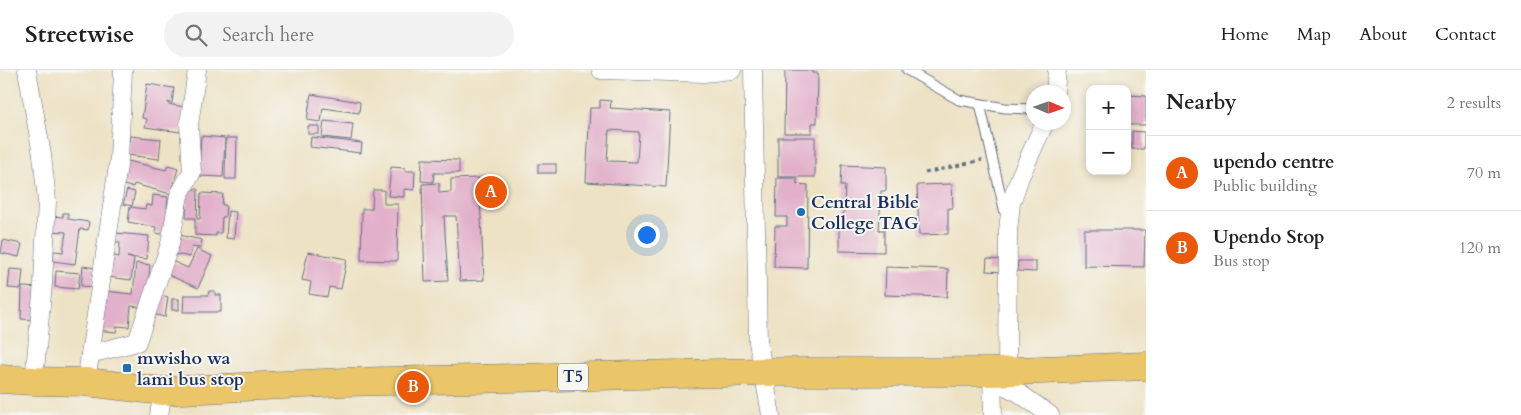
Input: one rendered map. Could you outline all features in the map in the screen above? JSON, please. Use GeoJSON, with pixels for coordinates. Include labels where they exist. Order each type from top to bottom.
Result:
{"type":"FeatureCollection","features":[{"type":"Feature","properties":{"kind":"highway","name":"T5"},"geometry":{"type":"LineString","coordinates":[[0,379],[86,382],[161,403],[344,382],[762,372],[997,374],[1146,366]]}},
{"type":"Feature","properties":{"kind":"street"},"geometry":{"type":"LineString","coordinates":[[86,382],[119,159],[123,70]]}},
{"type":"Feature","properties":{"kind":"street"},"geometry":{"type":"LineString","coordinates":[[90,354],[137,342],[170,244],[179,195],[192,172],[189,125],[197,70]]}},
{"type":"Feature","properties":{"kind":"street"},"geometry":{"type":"LineString","coordinates":[[601,70],[704,73],[732,70]]}},
{"type":"Feature","properties":{"kind":"street"},"geometry":{"type":"LineString","coordinates":[[753,70],[758,342],[771,415]]}},
{"type":"Feature","properties":{"kind":"street"},"geometry":{"type":"LineString","coordinates":[[1056,85],[1058,70]]}},
{"type":"Feature","properties":{"kind":"street"},"geometry":{"type":"LineString","coordinates":[[29,73],[42,155],[47,208],[43,283],[34,381]]}},
{"type":"Feature","properties":{"kind":"street"},"geometry":{"type":"LineString","coordinates":[[993,415],[1009,214],[1014,192],[1041,130]]}},
{"type":"Feature","properties":{"kind":"street"},"geometry":{"type":"LineString","coordinates":[[997,374],[1050,415]]}},
{"type":"Feature","properties":{"kind":"lane"},"geometry":{"type":"LineString","coordinates":[[907,70],[959,100],[1005,108],[1026,109]]}},
{"type":"Feature","properties":{"kind":"lane"},"geometry":{"type":"LineString","coordinates":[[980,104],[1009,228]]}},
{"type":"Feature","properties":{"kind":"path"},"geometry":{"type":"LineString","coordinates":[[925,173],[993,158]]}},
{"type":"Feature","properties":{"kind":"building"},"geometry":{"type":"Polygon","coordinates":[[[785,70],[813,70],[813,73],[818,73],[817,123],[812,123],[812,133],[784,133],[785,70]]]}},
{"type":"Feature","properties":{"kind":"building"},"geometry":{"type":"Polygon","coordinates":[[[147,84],[174,88],[172,103],[168,102],[168,104],[184,107],[180,132],[145,127],[147,119],[142,118],[147,84]]]}},
{"type":"Feature","properties":{"kind":"building"},"geometry":{"type":"Polygon","coordinates":[[[311,94],[360,102],[359,113],[323,108],[321,122],[307,120],[311,94]]]}},
{"type":"Feature","properties":{"kind":"building"},"geometry":{"type":"Polygon","coordinates":[[[1131,95],[1146,96],[1146,125],[1131,125],[1131,95]]]}},
{"type":"Feature","properties":{"kind":"building"},"geometry":{"type":"Polygon","coordinates":[[[600,100],[611,101],[610,108],[670,112],[666,187],[586,182],[590,108],[600,108],[600,100]],[[609,130],[607,161],[637,162],[639,132],[609,130]]]}},
{"type":"Feature","properties":{"kind":"building"},"geometry":{"type":"Polygon","coordinates":[[[324,121],[353,124],[351,140],[322,137],[324,121]]]}},
{"type":"Feature","properties":{"kind":"building"},"geometry":{"type":"Polygon","coordinates":[[[308,126],[319,126],[319,134],[308,134],[308,126]]]}},
{"type":"Feature","properties":{"kind":"building"},"geometry":{"type":"Polygon","coordinates":[[[1132,131],[1144,132],[1144,149],[1132,149],[1132,131]]]}},
{"type":"Feature","properties":{"kind":"building"},"geometry":{"type":"Polygon","coordinates":[[[130,136],[161,139],[159,159],[127,155],[130,136]]]}},
{"type":"Feature","properties":{"kind":"building"},"geometry":{"type":"Polygon","coordinates":[[[201,136],[225,138],[223,177],[199,176],[201,136]]]}},
{"type":"Feature","properties":{"kind":"building"},"geometry":{"type":"Polygon","coordinates":[[[311,137],[362,143],[361,153],[310,147],[311,137]]]}},
{"type":"Feature","properties":{"kind":"building"},"geometry":{"type":"Polygon","coordinates":[[[778,137],[815,137],[815,177],[778,177],[778,137]]]}},
{"type":"Feature","properties":{"kind":"building"},"geometry":{"type":"Polygon","coordinates":[[[226,138],[237,138],[236,179],[225,179],[226,138]]]}},
{"type":"Feature","properties":{"kind":"building"},"geometry":{"type":"Polygon","coordinates":[[[422,159],[459,160],[459,173],[434,173],[433,182],[421,181],[422,159]]]}},
{"type":"Feature","properties":{"kind":"building"},"geometry":{"type":"Polygon","coordinates":[[[128,161],[166,170],[168,165],[178,168],[171,194],[134,184],[133,187],[122,185],[128,161]]]}},
{"type":"Feature","properties":{"kind":"building"},"geometry":{"type":"Polygon","coordinates":[[[538,164],[556,164],[556,173],[538,173],[538,164]]]}},
{"type":"Feature","properties":{"kind":"building"},"geometry":{"type":"Polygon","coordinates":[[[842,165],[886,167],[886,191],[881,191],[879,230],[884,230],[884,252],[839,251],[839,225],[843,225],[845,186],[841,186],[842,165]]]}},
{"type":"Feature","properties":{"kind":"building"},"geometry":{"type":"Polygon","coordinates":[[[391,167],[405,168],[405,171],[415,171],[414,190],[404,189],[404,197],[388,196],[391,167]]]}},
{"type":"Feature","properties":{"kind":"building"},"geometry":{"type":"Polygon","coordinates":[[[479,178],[484,280],[460,281],[456,216],[444,216],[448,281],[425,282],[422,184],[439,183],[439,193],[451,192],[451,179],[479,178]]]}},
{"type":"Feature","properties":{"kind":"building"},"geometry":{"type":"Polygon","coordinates":[[[777,178],[797,178],[797,184],[808,185],[807,268],[774,267],[775,226],[787,226],[787,217],[776,217],[777,178]]]}},
{"type":"Feature","properties":{"kind":"building"},"geometry":{"type":"Polygon","coordinates":[[[952,184],[953,208],[948,208],[948,234],[919,235],[917,185],[952,184]]]}},
{"type":"Feature","properties":{"kind":"building"},"geometry":{"type":"Polygon","coordinates":[[[187,189],[198,189],[197,219],[200,219],[201,193],[223,194],[222,205],[226,205],[225,217],[222,217],[221,233],[216,233],[216,236],[195,235],[195,218],[186,218],[187,189]]]}},
{"type":"Feature","properties":{"kind":"building"},"geometry":{"type":"Polygon","coordinates":[[[127,190],[135,192],[132,206],[123,204],[127,190]]]}},
{"type":"Feature","properties":{"kind":"building"},"geometry":{"type":"Polygon","coordinates":[[[373,190],[384,190],[384,204],[398,204],[397,261],[361,260],[362,209],[372,209],[373,190]]]}},
{"type":"Feature","properties":{"kind":"building"},"geometry":{"type":"Polygon","coordinates":[[[153,195],[168,197],[167,208],[172,209],[168,235],[155,233],[156,227],[128,222],[130,207],[145,209],[146,205],[152,206],[153,195]]]}},
{"type":"Feature","properties":{"kind":"building"},"geometry":{"type":"Polygon","coordinates":[[[228,211],[236,212],[234,239],[226,238],[228,211]]]}},
{"type":"Feature","properties":{"kind":"building"},"geometry":{"type":"Polygon","coordinates":[[[63,213],[68,213],[68,219],[89,222],[88,230],[80,229],[75,264],[53,261],[54,251],[63,252],[66,232],[49,231],[50,216],[63,217],[63,213]]]}},
{"type":"Feature","properties":{"kind":"building"},"geometry":{"type":"Polygon","coordinates":[[[1084,230],[1145,230],[1144,267],[1084,266],[1084,230]]]}},
{"type":"Feature","properties":{"kind":"building"},"geometry":{"type":"Polygon","coordinates":[[[116,233],[149,236],[147,259],[127,257],[134,259],[131,280],[108,277],[111,255],[119,257],[120,242],[115,242],[116,233]]]}},
{"type":"Feature","properties":{"kind":"building"},"geometry":{"type":"Polygon","coordinates":[[[179,235],[202,240],[200,248],[192,247],[190,257],[175,254],[179,235]]]}},
{"type":"Feature","properties":{"kind":"building"},"geometry":{"type":"Polygon","coordinates":[[[3,240],[22,244],[19,257],[1,253],[3,240]]]}},
{"type":"Feature","properties":{"kind":"building"},"geometry":{"type":"Polygon","coordinates":[[[197,249],[212,256],[198,288],[166,274],[172,261],[188,268],[197,249]]]}},
{"type":"Feature","properties":{"kind":"building"},"geometry":{"type":"Polygon","coordinates":[[[308,252],[347,259],[341,289],[329,287],[327,297],[309,294],[311,282],[302,280],[308,252]]]}},
{"type":"Feature","properties":{"kind":"building"},"geometry":{"type":"Polygon","coordinates":[[[987,259],[1004,260],[1003,272],[986,271],[987,259]]]}},
{"type":"Feature","properties":{"kind":"building"},"geometry":{"type":"Polygon","coordinates":[[[1018,261],[1036,261],[1036,272],[1017,271],[1018,261]]]}},
{"type":"Feature","properties":{"kind":"building"},"geometry":{"type":"Polygon","coordinates":[[[136,263],[150,265],[146,308],[131,306],[129,327],[117,326],[116,332],[95,330],[103,291],[133,294],[136,263]]]}},
{"type":"Feature","properties":{"kind":"building"},"geometry":{"type":"Polygon","coordinates":[[[83,266],[95,268],[93,287],[81,286],[83,266]]]}},
{"type":"Feature","properties":{"kind":"building"},"geometry":{"type":"Polygon","coordinates":[[[886,267],[948,269],[947,297],[885,295],[886,267]]]}},
{"type":"Feature","properties":{"kind":"building"},"geometry":{"type":"Polygon","coordinates":[[[10,269],[23,270],[21,289],[8,288],[10,269]]]}},
{"type":"Feature","properties":{"kind":"building"},"geometry":{"type":"Polygon","coordinates":[[[56,271],[80,273],[78,289],[55,287],[56,271]]]}},
{"type":"Feature","properties":{"kind":"building"},"geometry":{"type":"Polygon","coordinates":[[[22,287],[43,288],[37,320],[21,319],[22,287]]]}},
{"type":"Feature","properties":{"kind":"building"},"geometry":{"type":"Polygon","coordinates":[[[209,291],[215,291],[215,295],[221,295],[221,312],[183,312],[184,295],[208,295],[209,291]]]}},
{"type":"Feature","properties":{"kind":"building"},"geometry":{"type":"Polygon","coordinates":[[[156,294],[168,297],[165,317],[152,314],[156,294]]]}},
{"type":"Feature","properties":{"kind":"building"},"geometry":{"type":"Polygon","coordinates":[[[172,299],[179,299],[179,310],[172,310],[172,299]]]}},
{"type":"Feature","properties":{"kind":"place","name":"upendo centre"},"geometry":{"type":"Point","coordinates":[491,192]}},
{"type":"Feature","properties":{"kind":"place","name":"Central Bible College TAG"},"geometry":{"type":"Point","coordinates":[801,212]}},
{"type":"Feature","properties":{"kind":"place","name":"mwisho wa lami bus stop"},"geometry":{"type":"Point","coordinates":[127,368]}},
{"type":"Feature","properties":{"kind":"place","name":"Upendo Stop"},"geometry":{"type":"Point","coordinates":[413,387]}}]}
